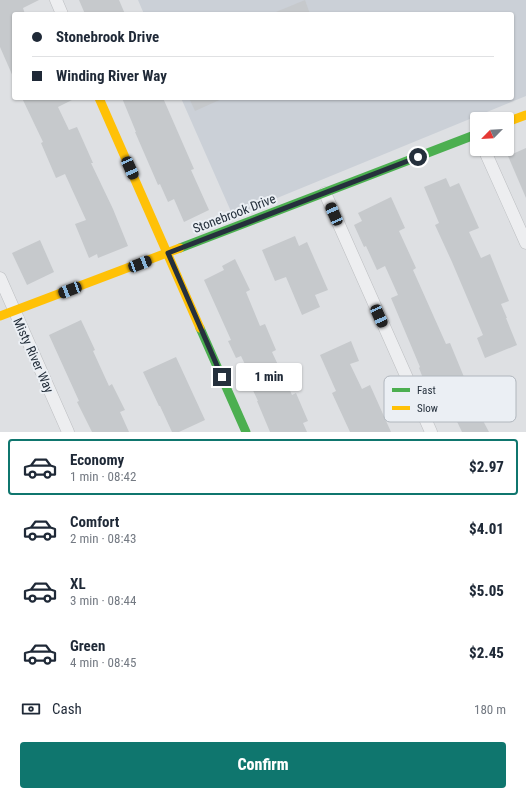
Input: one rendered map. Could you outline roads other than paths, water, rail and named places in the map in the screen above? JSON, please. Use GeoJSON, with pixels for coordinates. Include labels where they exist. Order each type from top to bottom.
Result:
{"type":"FeatureCollection","features":[{"type":"Feature","properties":{"kind":"street"},"geometry":{"type":"LineString","coordinates":[[56,0],[61,12]]}},
{"type":"Feature","properties":{"kind":"street"},"geometry":{"type":"LineString","coordinates":[[100,100],[246,432]]}},
{"type":"Feature","properties":{"kind":"street"},"geometry":{"type":"LineString","coordinates":[[514,119],[526,115]]}},
{"type":"Feature","properties":{"kind":"street","name":"Stonebrook Drive"},"geometry":{"type":"LineString","coordinates":[[0,316],[470,137]]}},
{"type":"Feature","properties":{"kind":"street"},"geometry":{"type":"LineString","coordinates":[[487,156],[526,244]]}},
{"type":"Feature","properties":{"kind":"street"},"geometry":{"type":"LineString","coordinates":[[325,192],[406,376]]}},
{"type":"Feature","properties":{"kind":"street","name":"Misty River Way"},"geometry":{"type":"LineString","coordinates":[[0,278],[68,432]]}},
{"type":"Feature","properties":{"kind":"street"},"geometry":{"type":"LineString","coordinates":[[427,422],[431,432]]}}]}
